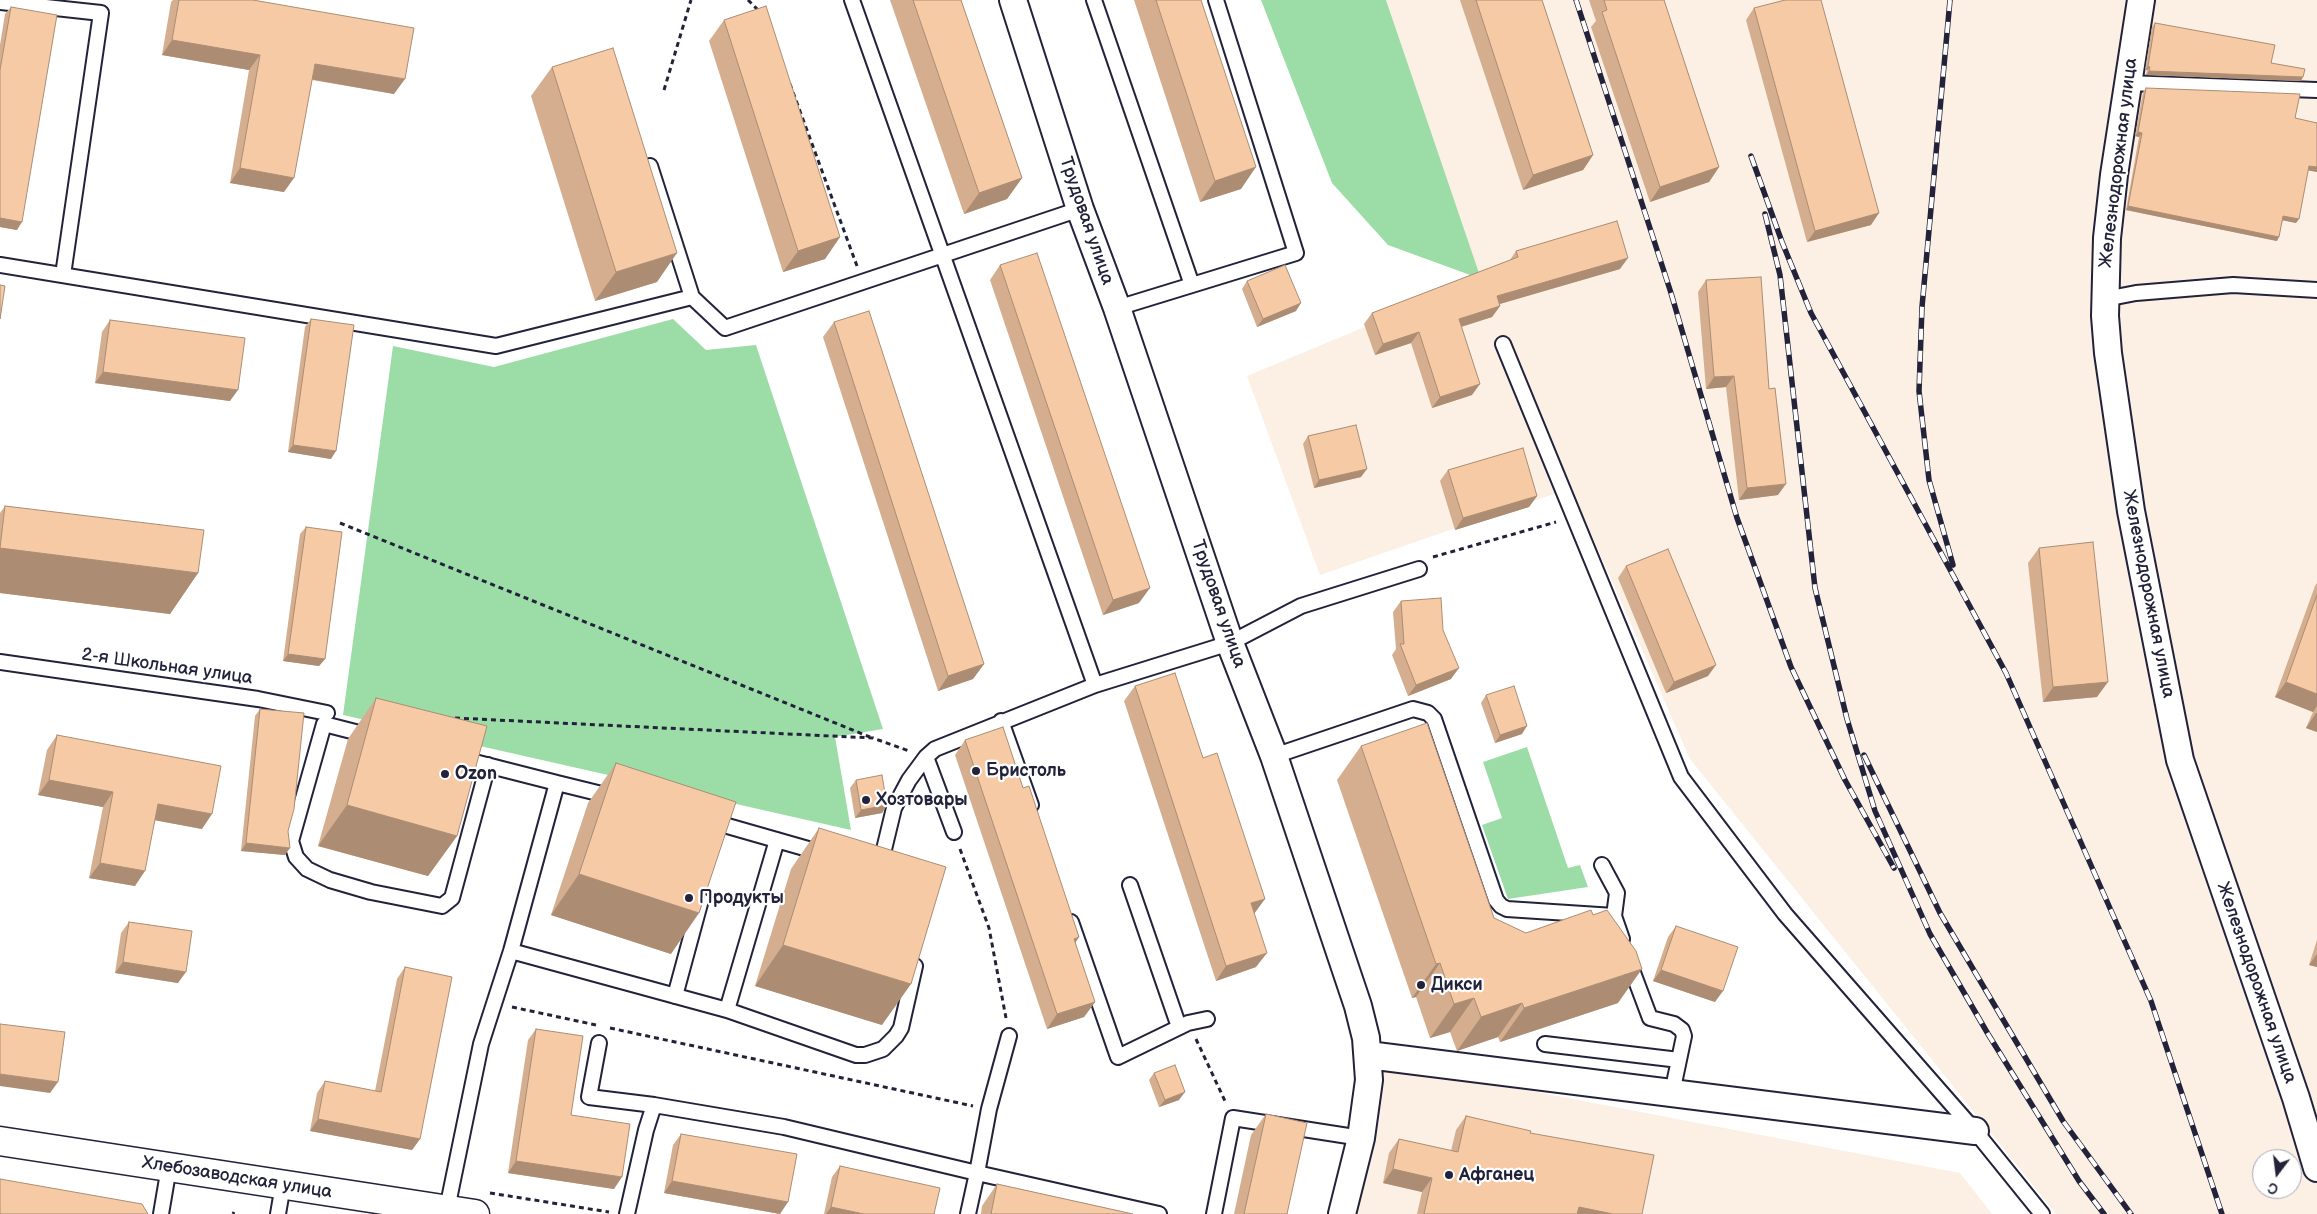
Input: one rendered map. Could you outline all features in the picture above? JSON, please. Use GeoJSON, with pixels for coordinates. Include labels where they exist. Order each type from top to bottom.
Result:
{"type":"FeatureCollection","features":[{"type":"Feature","properties":{"kind":"main road","name":"Хлебозаводская улица"},"geometry":{"type":"LineString","coordinates":[[0,1141],[283,1185],[408,1209],[447,1209],[475,1214]]}},
{"type":"Feature","properties":{"kind":"street","name":"Трудовая улица"},"geometry":{"type":"LineString","coordinates":[[1013,0],[1080,210],[1117,308],[1230,644],[1274,756],[1358,1006],[1368,1055],[1369,1080],[1360,1138],[1342,1214]]}},
{"type":"Feature","properties":{"kind":"street","name":"Железнодорожная улица"},"geometry":{"type":"LineString","coordinates":[[2141,0],[2107,238],[2106,299],[2108,353],[2131,511],[2180,760],[2296,1098],[2317,1168]]}},
{"type":"Feature","properties":{"kind":"street"},"geometry":{"type":"LineString","coordinates":[[1368,1055],[1975,1131]]}},
{"type":"Feature","properties":{"kind":"lane"},"geometry":{"type":"LineString","coordinates":[[852,0],[944,254],[1095,685]]}},
{"type":"Feature","properties":{"kind":"lane"},"geometry":{"type":"LineString","coordinates":[[1094,0],[1192,285]]}},
{"type":"Feature","properties":{"kind":"lane"},"geometry":{"type":"LineString","coordinates":[[1117,308],[1296,253],[1216,0]]}},
{"type":"Feature","properties":{"kind":"lane"},"geometry":{"type":"LineString","coordinates":[[0,2],[101,13],[63,275]]}},
{"type":"Feature","properties":{"kind":"lane"},"geometry":{"type":"LineString","coordinates":[[2128,83],[2317,90]]}},
{"type":"Feature","properties":{"kind":"lane"},"geometry":{"type":"LineString","coordinates":[[644,149],[692,297],[725,328],[1080,210]]}},
{"type":"Feature","properties":{"kind":"lane"},"geometry":{"type":"LineString","coordinates":[[0,265],[496,346],[692,297]]}},
{"type":"Feature","properties":{"kind":"lane"},"geometry":{"type":"LineString","coordinates":[[2106,299],[2136,293],[2233,286],[2317,290]]}},
{"type":"Feature","properties":{"kind":"lane"},"geometry":{"type":"LineString","coordinates":[[1503,344],[1681,777],[1785,914],[1975,1131],[2042,1214]]}},
{"type":"Feature","properties":{"kind":"lane"},"geometry":{"type":"LineString","coordinates":[[879,870],[894,808],[909,780],[926,757],[936,749],[1095,685],[1230,644],[1300,606],[1419,569]]}},
{"type":"Feature","properties":{"kind":"lane","name":"2-я Школьная улица"},"geometry":{"type":"LineString","coordinates":[[0,662],[258,699],[327,712]]}},
{"type":"Feature","properties":{"kind":"lane"},"geometry":{"type":"LineString","coordinates":[[1274,756],[1413,709],[1428,712],[1434,719],[1496,900],[1501,906],[1507,909],[1614,916]]}},
{"type":"Feature","properties":{"kind":"lane"},"geometry":{"type":"LineString","coordinates":[[1001,722],[1034,814]]}},
{"type":"Feature","properties":{"kind":"lane"},"geometry":{"type":"LineString","coordinates":[[382,739],[324,724],[291,840],[296,857],[307,869],[330,880],[371,892],[442,906],[452,898],[488,765]]}},
{"type":"Feature","properties":{"kind":"lane"},"geometry":{"type":"LineString","coordinates":[[449,756],[624,800]]}},
{"type":"Feature","properties":{"kind":"lane"},"geometry":{"type":"LineString","coordinates":[[926,757],[954,832]]}},
{"type":"Feature","properties":{"kind":"lane"},"geometry":{"type":"LineString","coordinates":[[447,1209],[481,1044],[511,950],[557,783]]}},
{"type":"Feature","properties":{"kind":"lane"},"geometry":{"type":"LineString","coordinates":[[700,818],[834,856]]}},
{"type":"Feature","properties":{"kind":"lane"},"geometry":{"type":"LineString","coordinates":[[717,842],[722,824]]}},
{"type":"Feature","properties":{"kind":"lane"},"geometry":{"type":"LineString","coordinates":[[727,1010],[777,840]]}},
{"type":"Feature","properties":{"kind":"lane"},"geometry":{"type":"LineString","coordinates":[[1602,865],[1618,893],[1614,916],[1647,1012],[1650,1018],[1674,1024],[1682,1030],[1684,1036],[1672,1093]]}},
{"type":"Feature","properties":{"kind":"lane"},"geometry":{"type":"LineString","coordinates":[[1130,885],[1184,1025]]}},
{"type":"Feature","properties":{"kind":"lane"},"geometry":{"type":"LineString","coordinates":[[675,996],[705,887]]}},
{"type":"Feature","properties":{"kind":"lane"},"geometry":{"type":"LineString","coordinates":[[1066,908],[1118,1057],[1184,1025],[1207,1019]]}},
{"type":"Feature","properties":{"kind":"lane"},"geometry":{"type":"LineString","coordinates":[[511,950],[727,1010],[856,1055],[874,1052],[890,1044],[901,1028],[918,952]]}},
{"type":"Feature","properties":{"kind":"lane"},"geometry":{"type":"LineString","coordinates":[[968,1214],[989,1109],[1009,1036]]}},
{"type":"Feature","properties":{"kind":"lane"},"geometry":{"type":"LineString","coordinates":[[599,1043],[589,1097],[654,1105],[784,1127],[1159,1214]]}},
{"type":"Feature","properties":{"kind":"lane"},"geometry":{"type":"LineString","coordinates":[[1545,1044],[1679,1060]]}},
{"type":"Feature","properties":{"kind":"lane"},"geometry":{"type":"LineString","coordinates":[[627,1214],[646,1130],[654,1105]]}},
{"type":"Feature","properties":{"kind":"lane"},"geometry":{"type":"LineString","coordinates":[[1214,1214],[1233,1118],[1360,1138]]}},
{"type":"Feature","properties":{"kind":"lane"},"geometry":{"type":"LineString","coordinates":[[161,1214],[169,1167]]}},
{"type":"Feature","properties":{"kind":"lane"},"geometry":{"type":"LineString","coordinates":[[278,1214],[283,1185]]}},
{"type":"Feature","properties":{"kind":"path"},"geometry":{"type":"LineString","coordinates":[[664,90],[691,0]]}},
{"type":"Feature","properties":{"kind":"path"},"geometry":{"type":"LineString","coordinates":[[748,0],[761,13]]}},
{"type":"Feature","properties":{"kind":"path"},"geometry":{"type":"LineString","coordinates":[[787,75],[863,281]]}},
{"type":"Feature","properties":{"kind":"path"},"geometry":{"type":"LineString","coordinates":[[340,523],[873,738],[926,757]]}},
{"type":"Feature","properties":{"kind":"path"},"geometry":{"type":"LineString","coordinates":[[446,718],[873,738]]}},
{"type":"Feature","properties":{"kind":"path"},"geometry":{"type":"LineString","coordinates":[[954,832],[989,928],[1009,1036]]}},
{"type":"Feature","properties":{"kind":"path"},"geometry":{"type":"LineString","coordinates":[[494,1003],[989,1109]]}},
{"type":"Feature","properties":{"kind":"path"},"geometry":{"type":"LineString","coordinates":[[1184,1025],[1233,1118]]}},
{"type":"Feature","properties":{"kind":"shaded area"},"geometry":{"type":"Polygon","coordinates":[[[1386,0],[2317,0],[2317,1214],[2056,1214],[1690,759],[1571,488],[1320,575],[1247,376],[1480,279],[1386,0]]]}},
{"type":"Feature","properties":{"kind":"shaded area"},"geometry":{"type":"Polygon","coordinates":[[[1379,1062],[1960,1173],[1992,1214],[1346,1214],[1379,1062]]]}},
{"type":"Feature","properties":{"kind":"green space"},"geometry":{"type":"Polygon","coordinates":[[[1261,0],[1386,0],[1481,279],[1388,245],[1332,183],[1261,0]]]}},
{"type":"Feature","properties":{"kind":"green space"},"geometry":{"type":"Polygon","coordinates":[[[673,319],[706,350],[756,345],[883,729],[835,737],[851,830],[343,715],[393,346],[494,367],[673,319]]]}},
{"type":"Feature","properties":{"kind":"green space"},"geometry":{"type":"Polygon","coordinates":[[[1527,747],[1568,868],[1580,865],[1588,887],[1508,899],[1482,825],[1502,818],[1483,762],[1527,747]]]}},
{"type":"Feature","properties":{"kind":"building"},"geometry":{"type":"Polygon","coordinates":[[[179,0],[253,0],[414,28],[405,79],[315,64],[294,178],[240,168],[260,55],[172,40],[179,0]]]}},
{"type":"Feature","properties":{"kind":"building"},"geometry":{"type":"Polygon","coordinates":[[[913,0],[961,0],[1022,178],[979,193],[913,0]]]}},
{"type":"Feature","properties":{"kind":"building"},"geometry":{"type":"Polygon","coordinates":[[[1156,0],[1201,0],[1256,167],[1215,181],[1156,0]]]}},
{"type":"Feature","properties":{"kind":"building"},"geometry":{"type":"Polygon","coordinates":[[[1476,0],[1542,0],[1593,155],[1533,175],[1476,0]]]}},
{"type":"Feature","properties":{"kind":"building"},"geometry":{"type":"Polygon","coordinates":[[[1604,0],[1664,0],[1719,167],[1660,187],[1602,12],[1607,10],[1604,0]]]}},
{"type":"Feature","properties":{"kind":"building"},"geometry":{"type":"Polygon","coordinates":[[[1785,0],[1821,0],[1879,213],[1815,231],[1754,8],[1785,0]]]}},
{"type":"Feature","properties":{"kind":"building"},"geometry":{"type":"Polygon","coordinates":[[[766,6],[840,237],[798,251],[724,20],[766,6]]]}},
{"type":"Feature","properties":{"kind":"building"},"geometry":{"type":"Polygon","coordinates":[[[11,7],[57,15],[22,222],[0,218],[0,70],[11,7]]]}},
{"type":"Feature","properties":{"kind":"building"},"geometry":{"type":"Polygon","coordinates":[[[2155,23],[2275,45],[2271,63],[2305,69],[2303,77],[2149,71],[2150,67],[2148,66],[2155,23]]]}},
{"type":"Feature","properties":{"kind":"building"},"geometry":{"type":"Polygon","coordinates":[[[613,48],[677,253],[616,272],[552,67],[613,48]]]}},
{"type":"Feature","properties":{"kind":"building"},"geometry":{"type":"Polygon","coordinates":[[[2146,88],[2300,94],[2295,118],[2317,123],[2317,167],[2309,166],[2299,219],[2283,216],[2279,237],[2128,206],[2142,133],[2138,132],[2146,88]]]}},
{"type":"Feature","properties":{"kind":"building"},"geometry":{"type":"Polygon","coordinates":[[[1617,221],[1628,258],[1497,296],[1500,306],[1459,319],[1480,384],[1440,397],[1419,332],[1383,344],[1372,313],[1518,257],[1516,251],[1617,221]]]}},
{"type":"Feature","properties":{"kind":"building"},"geometry":{"type":"Polygon","coordinates":[[[1037,253],[1150,588],[1113,600],[1000,265],[1037,253]]]}},
{"type":"Feature","properties":{"kind":"building"},"geometry":{"type":"Polygon","coordinates":[[[1285,265],[1301,303],[1263,319],[1247,281],[1285,265]]]}},
{"type":"Feature","properties":{"kind":"building"},"geometry":{"type":"Polygon","coordinates":[[[1761,277],[1769,389],[1775,388],[1786,484],[1747,488],[1734,376],[1714,377],[1706,280],[1761,277]]]}},
{"type":"Feature","properties":{"kind":"building"},"geometry":{"type":"Polygon","coordinates":[[[0,285],[5,286],[0,319],[0,285]]]}},
{"type":"Feature","properties":{"kind":"building"},"geometry":{"type":"Polygon","coordinates":[[[869,311],[984,664],[948,676],[834,322],[869,311]]]}},
{"type":"Feature","properties":{"kind":"building"},"geometry":{"type":"Polygon","coordinates":[[[311,319],[354,325],[336,451],[293,445],[311,319]]]}},
{"type":"Feature","properties":{"kind":"building"},"geometry":{"type":"Polygon","coordinates":[[[110,320],[245,338],[238,390],[103,372],[110,320]]]}},
{"type":"Feature","properties":{"kind":"building"},"geometry":{"type":"Polygon","coordinates":[[[1356,425],[1367,469],[1319,480],[1308,436],[1356,425]]]}},
{"type":"Feature","properties":{"kind":"building"},"geometry":{"type":"Polygon","coordinates":[[[1523,448],[1537,496],[1463,518],[1448,470],[1523,448]]]}},
{"type":"Feature","properties":{"kind":"building"},"geometry":{"type":"Polygon","coordinates":[[[5,506],[204,530],[198,573],[0,548],[5,506]]]}},
{"type":"Feature","properties":{"kind":"building"},"geometry":{"type":"Polygon","coordinates":[[[306,527],[342,532],[325,659],[288,654],[306,527]]]}},
{"type":"Feature","properties":{"kind":"building"},"geometry":{"type":"Polygon","coordinates":[[[2093,542],[2108,682],[2053,687],[2039,548],[2093,542]]]}},
{"type":"Feature","properties":{"kind":"building"},"geometry":{"type":"Polygon","coordinates":[[[1668,549],[1716,665],[1674,682],[1626,566],[1668,549]]]}},
{"type":"Feature","properties":{"kind":"building"},"geometry":{"type":"Polygon","coordinates":[[[2317,595],[2317,694],[2286,682],[2317,595]]]}},
{"type":"Feature","properties":{"kind":"building"},"geometry":{"type":"Polygon","coordinates":[[[1441,598],[1443,630],[1459,668],[1416,685],[1400,644],[1404,644],[1401,601],[1441,598]]]}},
{"type":"Feature","properties":{"kind":"building"},"geometry":{"type":"Polygon","coordinates":[[[1175,673],[1203,758],[1217,753],[1265,899],[1251,903],[1267,953],[1226,966],[1135,686],[1175,673]]]}},
{"type":"Feature","properties":{"kind":"building"},"geometry":{"type":"Polygon","coordinates":[[[1514,686],[1527,726],[1500,735],[1486,695],[1514,686]]]}},
{"type":"Feature","properties":{"kind":"building"},"geometry":{"type":"Polygon","coordinates":[[[376,698],[487,726],[457,836],[347,805],[376,698]]]}},
{"type":"Feature","properties":{"kind":"building"},"geometry":{"type":"Polygon","coordinates":[[[260,709],[304,713],[294,809],[288,831],[290,848],[246,843],[260,709]]]}},
{"type":"Feature","properties":{"kind":"building"},"geometry":{"type":"Polygon","coordinates":[[[1427,723],[1494,918],[1526,933],[1591,910],[1593,915],[1607,910],[1636,951],[1642,969],[1524,1008],[1522,1003],[1481,1017],[1474,998],[1454,1004],[1440,963],[1436,964],[1361,746],[1427,723]]]}},
{"type":"Feature","properties":{"kind":"building"},"geometry":{"type":"Polygon","coordinates":[[[1003,727],[1023,788],[1029,786],[1079,937],[1074,939],[1095,1002],[1057,1014],[965,740],[1003,727]]]}},
{"type":"Feature","properties":{"kind":"building"},"geometry":{"type":"Polygon","coordinates":[[[57,735],[221,766],[212,814],[158,804],[145,871],[100,863],[113,792],[49,780],[57,735]]]}},
{"type":"Feature","properties":{"kind":"building"},"geometry":{"type":"Polygon","coordinates":[[[616,763],[736,802],[699,913],[579,874],[616,763]]]}},
{"type":"Feature","properties":{"kind":"building"},"geometry":{"type":"Polygon","coordinates":[[[882,775],[887,805],[861,810],[856,780],[882,775]]]}},
{"type":"Feature","properties":{"kind":"building"},"geometry":{"type":"Polygon","coordinates":[[[819,828],[946,867],[911,984],[783,945],[819,828]]]}},
{"type":"Feature","properties":{"kind":"building"},"geometry":{"type":"Polygon","coordinates":[[[129,922],[192,931],[186,972],[123,962],[129,922]]]}},
{"type":"Feature","properties":{"kind":"building"},"geometry":{"type":"Polygon","coordinates":[[[1676,926],[1738,947],[1723,991],[1661,970],[1676,926]]]}},
{"type":"Feature","properties":{"kind":"building"},"geometry":{"type":"Polygon","coordinates":[[[405,967],[452,977],[420,1139],[318,1119],[325,1081],[381,1092],[405,967]]]}},
{"type":"Feature","properties":{"kind":"building"},"geometry":{"type":"Polygon","coordinates":[[[0,1024],[65,1032],[58,1082],[0,1074],[0,1024]]]}},
{"type":"Feature","properties":{"kind":"building"},"geometry":{"type":"Polygon","coordinates":[[[536,1029],[583,1036],[571,1115],[630,1124],[622,1177],[516,1161],[536,1029]]]}},
{"type":"Feature","properties":{"kind":"building"},"geometry":{"type":"Polygon","coordinates":[[[1175,1065],[1185,1092],[1165,1100],[1154,1073],[1175,1065]]]}},
{"type":"Feature","properties":{"kind":"building"},"geometry":{"type":"Polygon","coordinates":[[[1266,1114],[1307,1123],[1287,1214],[1244,1214],[1266,1114]]]}},
{"type":"Feature","properties":{"kind":"building"},"geometry":{"type":"Polygon","coordinates":[[[1466,1116],[1531,1131],[1530,1133],[1654,1155],[1642,1214],[1613,1214],[1579,1207],[1577,1214],[1424,1214],[1432,1178],[1393,1169],[1399,1139],[1458,1152],[1466,1116]]]}},
{"type":"Feature","properties":{"kind":"building"},"geometry":{"type":"Polygon","coordinates":[[[681,1134],[797,1154],[788,1202],[672,1181],[681,1134]]]}},
{"type":"Feature","properties":{"kind":"building"},"geometry":{"type":"Polygon","coordinates":[[[840,1166],[940,1188],[934,1214],[864,1214],[831,1207],[840,1166]]]}},
{"type":"Feature","properties":{"kind":"building"},"geometry":{"type":"Polygon","coordinates":[[[0,1179],[142,1204],[148,1214],[0,1214],[0,1179]]]}},
{"type":"Feature","properties":{"kind":"building"},"geometry":{"type":"Polygon","coordinates":[[[997,1184],[1133,1214],[991,1214],[997,1184]]]}},
{"type":"Feature","properties":{"kind":"railway"},"geometry":{"type":"LineString","coordinates":[[1576,0],[1671,293],[1737,518],[1791,667],[1845,780],[1894,868]]}},
{"type":"Feature","properties":{"kind":"railway"},"geometry":{"type":"LineString","coordinates":[[1950,0],[1922,307],[1919,391],[1929,480],[1953,565]]}},
{"type":"Feature","properties":{"kind":"railway"},"geometry":{"type":"LineString","coordinates":[[1751,156],[1782,242],[1811,313],[2006,673],[2151,1001],[2222,1214]]}},
{"type":"Feature","properties":{"kind":"railway"},"geometry":{"type":"LineString","coordinates":[[1765,214],[1780,275],[1815,588],[1847,719],[1875,811],[1930,934],[1988,1034],[2079,1181],[2104,1214]]}},
{"type":"Feature","properties":{"kind":"railway"},"geometry":{"type":"LineString","coordinates":[[1864,755],[1940,913],[2063,1121],[2131,1214]]}},
{"type":"Feature","properties":{"kind":"place","name":"Бристоль"},"geometry":{"type":"Point","coordinates":[976,771]}},
{"type":"Feature","properties":{"kind":"place","name":"Ozon"},"geometry":{"type":"Point","coordinates":[445,774]}},
{"type":"Feature","properties":{"kind":"place","name":"Хозтовары"},"geometry":{"type":"Point","coordinates":[866,800]}},
{"type":"Feature","properties":{"kind":"place","name":"Продукты"},"geometry":{"type":"Point","coordinates":[689,898]}},
{"type":"Feature","properties":{"kind":"place","name":"Дикси"},"geometry":{"type":"Point","coordinates":[1421,985]}},
{"type":"Feature","properties":{"kind":"place","name":"Афганец"},"geometry":{"type":"Point","coordinates":[1449,1175]}}]}
